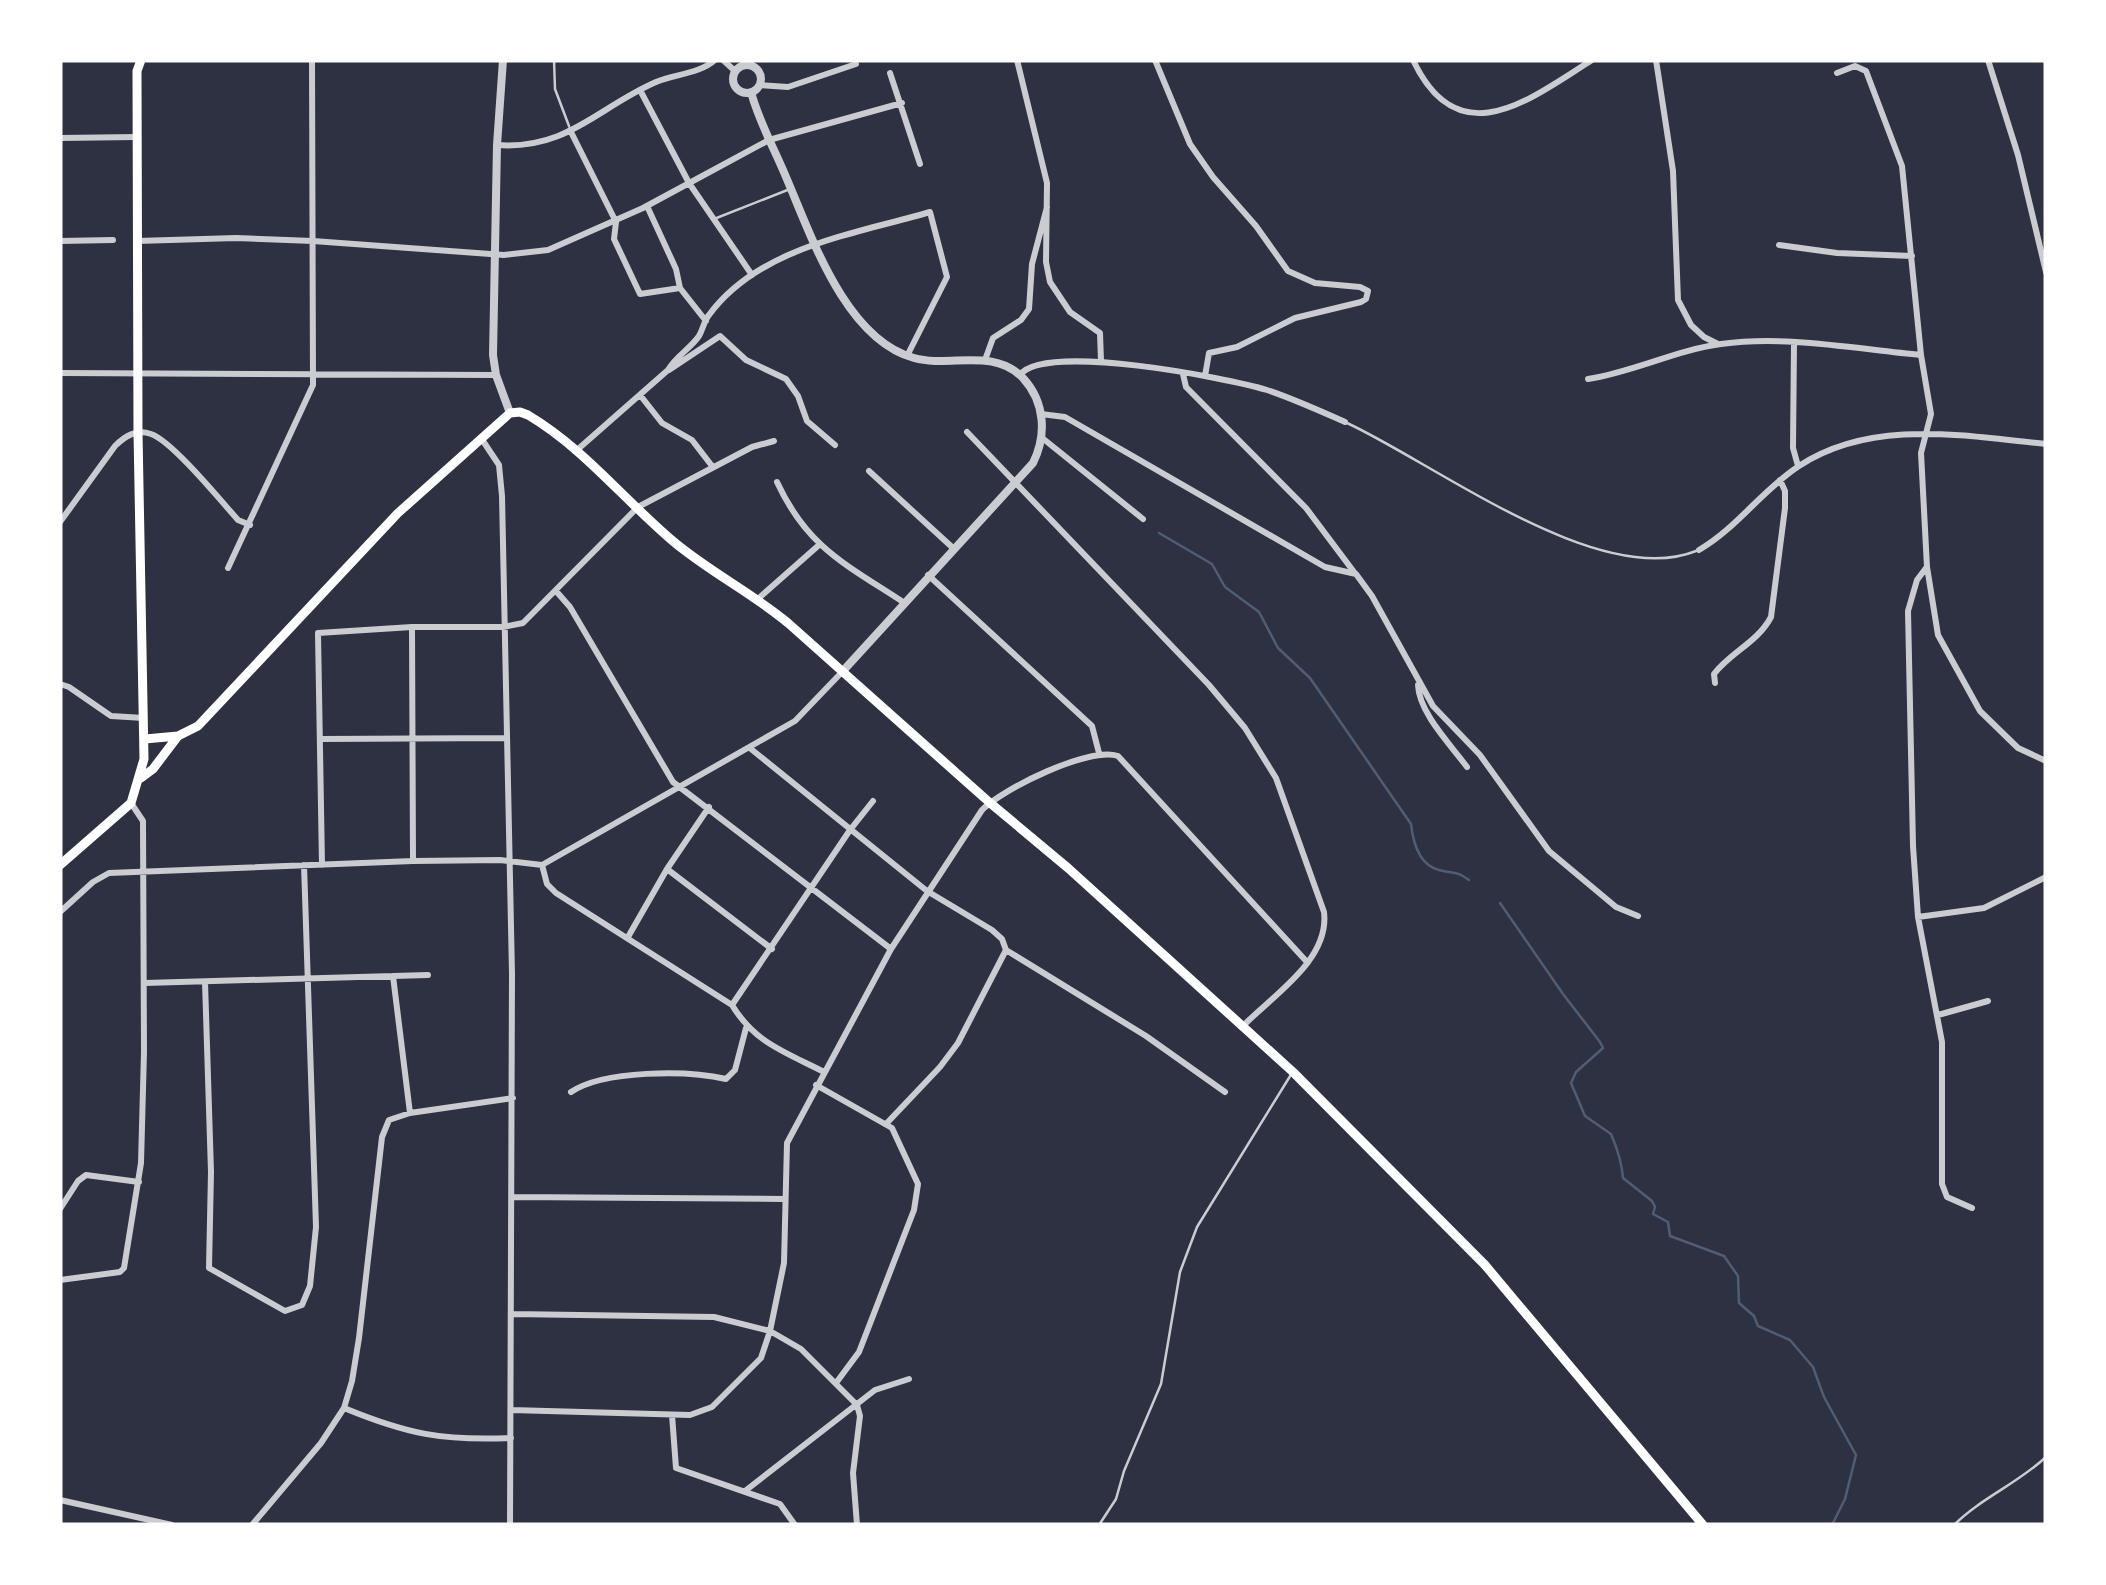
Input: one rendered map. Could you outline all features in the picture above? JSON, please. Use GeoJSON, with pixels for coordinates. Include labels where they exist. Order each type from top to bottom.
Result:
{"type":"FeatureCollection","features":[{"type":"Feature","properties":{"kind":"main road"},"geometry":{"type":"LineString","coordinates":[[60,866],[131,803],[141,778],[145,739],[138,432],[139,61]]}},
{"type":"Feature","properties":{"kind":"main road"},"geometry":{"type":"LineString","coordinates":[[145,739],[178,736],[198,726],[386,525],[510,413],[528,415],[577,450],[675,543],[759,598],[1068,868],[1293,1072],[1485,1265],[1703,1525]]}},
{"type":"Feature","properties":{"kind":"main road"},"geometry":{"type":"LineString","coordinates":[[141,778],[153,769],[178,736]]}},
{"type":"Feature","properties":{"kind":"street"},"geometry":{"type":"LineString","coordinates":[[228,568],[312,384],[312,60]]}},
{"type":"Feature","properties":{"kind":"street"},"geometry":{"type":"LineString","coordinates":[[504,60],[494,254],[496,375],[510,413]]}},
{"type":"Feature","properties":{"kind":"street"},"geometry":{"type":"LineString","coordinates":[[497,145],[532,146],[570,130],[660,80],[715,60]]}},
{"type":"Feature","properties":{"kind":"street"},"geometry":{"type":"LineString","coordinates":[[723,60],[735,72]]}},
{"type":"Feature","properties":{"kind":"street"},"geometry":{"type":"LineString","coordinates":[[1017,60],[1024,100],[1044,160],[1049,201],[1046,262],[1050,282],[1070,312],[1100,332],[1101,361]]}},
{"type":"Feature","properties":{"kind":"street"},"geometry":{"type":"LineString","coordinates":[[1155,60],[1190,144],[1288,271],[1314,283],[1368,291],[1366,299],[1288,321],[1237,347],[1210,354],[1204,376]]}},
{"type":"Feature","properties":{"kind":"street"},"geometry":{"type":"LineString","coordinates":[[1413,60],[1431,92],[1461,108],[1483,114],[1530,101],[1592,60]]}},
{"type":"Feature","properties":{"kind":"street"},"geometry":{"type":"LineString","coordinates":[[1656,60],[1673,171],[1678,300],[1691,326],[1704,338],[1719,344]]}},
{"type":"Feature","properties":{"kind":"street"},"geometry":{"type":"LineString","coordinates":[[1988,60],[2018,155],[2046,272]]}},
{"type":"Feature","properties":{"kind":"street"},"geometry":{"type":"LineString","coordinates":[[751,92],[738,89],[733,80],[742,66],[756,63],[760,85]]}},
{"type":"Feature","properties":{"kind":"street"},"geometry":{"type":"LineString","coordinates":[[751,92],[760,85],[788,87],[856,64]]}},
{"type":"Feature","properties":{"kind":"street"},"geometry":{"type":"LineString","coordinates":[[1838,73],[1855,66],[1866,71],[1902,166],[1921,355],[1931,414],[1920,453],[1927,567],[1938,634],[1980,712],[2018,748],[2046,762]]}},
{"type":"Feature","properties":{"kind":"street"},"geometry":{"type":"LineString","coordinates":[[890,73],[920,164]]}},
{"type":"Feature","properties":{"kind":"street"},"geometry":{"type":"LineString","coordinates":[[640,90],[689,182],[752,275]]}},
{"type":"Feature","properties":{"kind":"street"},"geometry":{"type":"LineString","coordinates":[[60,912],[110,873],[413,861],[542,865],[750,749],[803,715],[902,602],[1033,463],[1042,436],[1041,414],[1033,392],[1020,375],[986,360],[933,362],[907,356],[880,340],[861,320],[814,246],[751,92]]}},
{"type":"Feature","properties":{"kind":"street"},"geometry":{"type":"LineString","coordinates":[[137,240],[313,241],[494,254],[548,250],[616,222],[768,140],[902,103]]}},
{"type":"Feature","properties":{"kind":"street"},"geometry":{"type":"LineString","coordinates":[[570,130],[616,222],[614,239],[640,294],[680,288]]}},
{"type":"Feature","properties":{"kind":"street"},"geometry":{"type":"LineString","coordinates":[[60,138],[136,137]]}},
{"type":"Feature","properties":{"kind":"street"},"geometry":{"type":"LineString","coordinates":[[986,360],[993,338],[1029,309],[1032,264],[1049,201]]}},
{"type":"Feature","properties":{"kind":"street"},"geometry":{"type":"LineString","coordinates":[[648,206],[676,269],[680,288],[706,321]]}},
{"type":"Feature","properties":{"kind":"street"},"geometry":{"type":"LineString","coordinates":[[668,370],[696,340],[706,321],[752,275],[777,259],[930,212],[947,277],[907,356]]}},
{"type":"Feature","properties":{"kind":"street"},"geometry":{"type":"LineString","coordinates":[[60,241],[113,240]]}},
{"type":"Feature","properties":{"kind":"street"},"geometry":{"type":"LineString","coordinates":[[1778,245],[1912,256]]}},
{"type":"Feature","properties":{"kind":"street"},"geometry":{"type":"LineString","coordinates":[[577,450],[668,370],[720,336],[746,360],[786,379],[798,396],[806,421],[836,444]]}},
{"type":"Feature","properties":{"kind":"street"},"geometry":{"type":"LineString","coordinates":[[1794,343],[1793,448],[1798,466]]}},
{"type":"Feature","properties":{"kind":"street"},"geometry":{"type":"LineString","coordinates":[[1588,379],[1620,374],[1719,344],[1794,343],[1921,355]]}},
{"type":"Feature","properties":{"kind":"street"},"geometry":{"type":"LineString","coordinates":[[1020,375],[1026,367],[1040,362],[1101,361],[1204,376],[1265,390],[1346,422]]}},
{"type":"Feature","properties":{"kind":"street"},"geometry":{"type":"LineString","coordinates":[[60,373],[496,375]]}},
{"type":"Feature","properties":{"kind":"street"},"geometry":{"type":"LineString","coordinates":[[1183,374],[1186,387],[1306,508],[1372,596],[1433,706],[1480,755],[1549,851],[1616,907],[1638,916]]}},
{"type":"Feature","properties":{"kind":"street"},"geometry":{"type":"LineString","coordinates":[[640,395],[658,420],[692,440],[712,466]]}},
{"type":"Feature","properties":{"kind":"street"},"geometry":{"type":"LineString","coordinates":[[1041,414],[1065,417],[1324,567],[1356,574]]}},
{"type":"Feature","properties":{"kind":"street"},"geometry":{"type":"LineString","coordinates":[[60,522],[115,446],[138,432],[160,439],[238,520],[250,525]]}},
{"type":"Feature","properties":{"kind":"street"},"geometry":{"type":"LineString","coordinates":[[967,432],[1210,685],[1265,756],[1324,912],[1325,934],[1317,951],[1241,1027]]}},
{"type":"Feature","properties":{"kind":"street"},"geometry":{"type":"LineString","coordinates":[[1699,550],[1798,466],[1853,442],[1926,434],[2046,444]]}},
{"type":"Feature","properties":{"kind":"street"},"geometry":{"type":"LineString","coordinates":[[1042,436],[1143,518]]}},
{"type":"Feature","properties":{"kind":"street"},"geometry":{"type":"LineString","coordinates":[[480,437],[498,466],[511,862],[510,1525]]}},
{"type":"Feature","properties":{"kind":"street"},"geometry":{"type":"LineString","coordinates":[[322,865],[318,633],[412,626],[503,627],[523,623],[638,507],[712,466],[774,441]]}},
{"type":"Feature","properties":{"kind":"street"},"geometry":{"type":"LineString","coordinates":[[869,470],[952,548]]}},
{"type":"Feature","properties":{"kind":"street"},"geometry":{"type":"LineString","coordinates":[[1715,683],[1714,674],[1722,664],[1764,632],[1771,617],[1785,508],[1780,480]]}},
{"type":"Feature","properties":{"kind":"street"},"geometry":{"type":"LineString","coordinates":[[777,482],[795,518],[818,545],[902,602]]}},
{"type":"Feature","properties":{"kind":"street"},"geometry":{"type":"LineString","coordinates":[[759,598],[818,545]]}},
{"type":"Feature","properties":{"kind":"street"},"geometry":{"type":"LineString","coordinates":[[1927,567],[1911,596],[1907,643],[1918,918],[1938,1015],[1944,1067],[1942,1184],[1952,1201],[1972,1208]]}},
{"type":"Feature","properties":{"kind":"street"},"geometry":{"type":"LineString","coordinates":[[928,576],[1092,726],[1098,753]]}},
{"type":"Feature","properties":{"kind":"street"},"geometry":{"type":"LineString","coordinates":[[556,592],[570,607],[673,782],[891,949]]}},
{"type":"Feature","properties":{"kind":"street"},"geometry":{"type":"LineString","coordinates":[[412,626],[413,861]]}},
{"type":"Feature","properties":{"kind":"street"},"geometry":{"type":"LineString","coordinates":[[60,684],[69,686],[111,716],[145,718]]}},
{"type":"Feature","properties":{"kind":"street"},"geometry":{"type":"LineString","coordinates":[[1418,684],[1418,696],[1468,767]]}},
{"type":"Feature","properties":{"kind":"street"},"geometry":{"type":"LineString","coordinates":[[321,739],[507,738]]}},
{"type":"Feature","properties":{"kind":"street"},"geometry":{"type":"LineString","coordinates":[[750,749],[927,892],[992,930],[1002,939],[1006,950],[1146,1036],[1225,1092]]}},
{"type":"Feature","properties":{"kind":"street"},"geometry":{"type":"LineString","coordinates":[[512,1410],[690,1416],[712,1407],[755,1367],[770,1331],[784,1263],[788,1143],[891,949],[989,802],[1098,753],[1113,754],[1306,962]]}},
{"type":"Feature","properties":{"kind":"street"},"geometry":{"type":"LineString","coordinates":[[732,1005],[850,830],[874,801]]}},
{"type":"Feature","properties":{"kind":"street"},"geometry":{"type":"LineString","coordinates":[[60,1280],[120,1272],[124,1268],[139,1182],[146,871],[143,821],[131,803]]}},
{"type":"Feature","properties":{"kind":"street"},"geometry":{"type":"LineString","coordinates":[[628,936],[709,807]]}},
{"type":"Feature","properties":{"kind":"street"},"geometry":{"type":"LineString","coordinates":[[205,982],[211,1172],[209,1268],[285,1310],[302,1305],[310,1286],[316,1227],[304,865]]}},
{"type":"Feature","properties":{"kind":"street"},"geometry":{"type":"LineString","coordinates":[[542,865],[546,884],[556,893],[732,1005],[746,1028],[760,1039],[824,1072]]}},
{"type":"Feature","properties":{"kind":"street"},"geometry":{"type":"LineString","coordinates":[[667,869],[772,948]]}},
{"type":"Feature","properties":{"kind":"street"},"geometry":{"type":"LineString","coordinates":[[1918,918],[1984,908],[2046,877]]}},
{"type":"Feature","properties":{"kind":"street"},"geometry":{"type":"LineString","coordinates":[[886,1124],[958,1043],[1006,950]]}},
{"type":"Feature","properties":{"kind":"street"},"geometry":{"type":"LineString","coordinates":[[393,976],[410,1112]]}},
{"type":"Feature","properties":{"kind":"street"},"geometry":{"type":"LineString","coordinates":[[145,983],[428,976]]}},
{"type":"Feature","properties":{"kind":"street"},"geometry":{"type":"LineString","coordinates":[[1938,1015],[1988,1001]]}},
{"type":"Feature","properties":{"kind":"street"},"geometry":{"type":"LineString","coordinates":[[571,1092],[582,1084],[654,1072],[726,1079],[735,1070],[746,1028]]}},
{"type":"Feature","properties":{"kind":"street"},"geometry":{"type":"LineString","coordinates":[[816,1086],[886,1124],[896,1134],[917,1178],[917,1199],[859,1352],[836,1383]]}},
{"type":"Feature","properties":{"kind":"street"},"geometry":{"type":"LineString","coordinates":[[252,1525],[321,1443],[344,1408],[352,1381],[382,1137],[389,1120],[410,1112],[512,1098]]}},
{"type":"Feature","properties":{"kind":"street"},"geometry":{"type":"LineString","coordinates":[[60,1209],[86,1175],[139,1182]]}},
{"type":"Feature","properties":{"kind":"street"},"geometry":{"type":"LineString","coordinates":[[513,1197],[784,1199]]}},
{"type":"Feature","properties":{"kind":"street"},"geometry":{"type":"LineString","coordinates":[[512,1314],[714,1317],[770,1331],[801,1349],[857,1405],[860,1416],[853,1472],[858,1525]]}},
{"type":"Feature","properties":{"kind":"street"},"geometry":{"type":"LineString","coordinates":[[745,1491],[875,1390],[909,1380]]}},
{"type":"Feature","properties":{"kind":"street"},"geometry":{"type":"LineString","coordinates":[[344,1408],[416,1434],[468,1440],[511,1438]]}},
{"type":"Feature","properties":{"kind":"street"},"geometry":{"type":"LineString","coordinates":[[672,1415],[676,1468],[780,1504],[795,1525]]}},
{"type":"Feature","properties":{"kind":"street"},"geometry":{"type":"LineString","coordinates":[[60,1500],[172,1525]]}},
{"type":"Feature","properties":{"kind":"lane"},"geometry":{"type":"LineString","coordinates":[[554,60],[555,89],[570,130]]}},
{"type":"Feature","properties":{"kind":"lane"},"geometry":{"type":"LineString","coordinates":[[713,220],[791,189]]}},
{"type":"Feature","properties":{"kind":"lane"},"geometry":{"type":"LineString","coordinates":[[1346,422],[1459,488],[1609,553],[1650,560],[1699,550]]}},
{"type":"Feature","properties":{"kind":"lane"},"geometry":{"type":"LineString","coordinates":[[1099,1525],[1116,1499],[1161,1384],[1180,1272],[1197,1227],[1293,1072]]}},
{"type":"Feature","properties":{"kind":"lane"},"geometry":{"type":"LineString","coordinates":[[1954,1525],[2046,1457]]}},
{"type":"Feature","properties":{"kind":"waterway"},"geometry":{"type":"LineString","coordinates":[[1159,533],[1212,564],[1225,587],[1259,612],[1278,648],[1310,678],[1411,824],[1422,858],[1432,867],[1469,880]]}},
{"type":"Feature","properties":{"kind":"waterway"},"geometry":{"type":"LineString","coordinates":[[1500,903],[1603,1048],[1576,1072],[1571,1083],[1585,1116],[1611,1134],[1623,1178],[1652,1201],[1653,1214],[1668,1222],[1670,1236],[1724,1256],[1738,1276],[1739,1303],[1754,1316],[1758,1326],[1790,1340],[1813,1367],[1824,1397],[1856,1455],[1845,1499],[1832,1525]]}}]}
